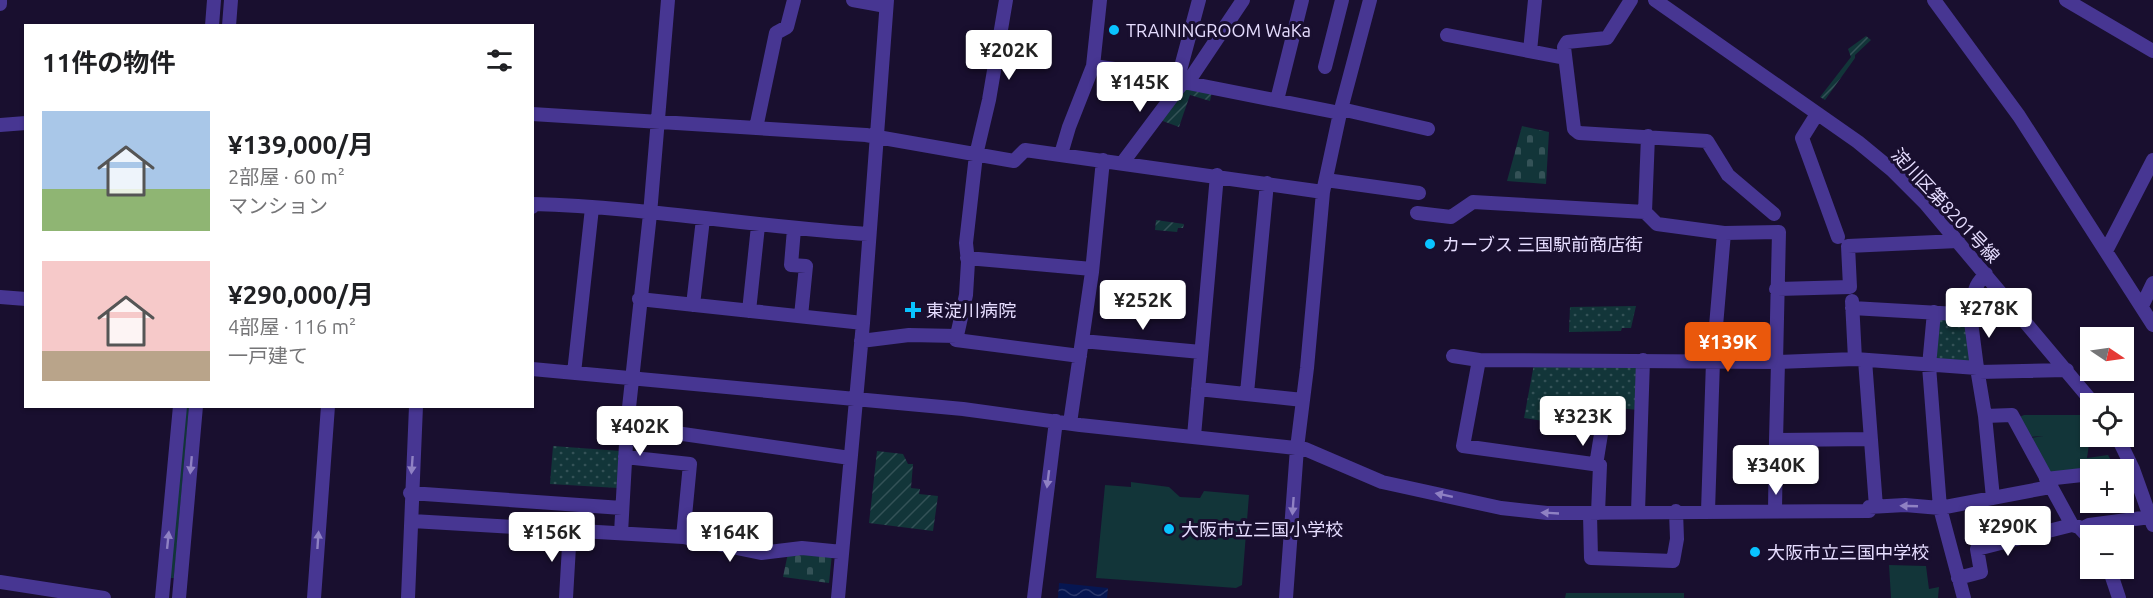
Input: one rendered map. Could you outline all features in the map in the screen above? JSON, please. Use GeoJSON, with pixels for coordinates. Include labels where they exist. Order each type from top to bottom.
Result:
{"type":"FeatureCollection","features":[{"type":"Feature","properties":{"kind":"street"},"geometry":{"type":"LineString","coordinates":[[212,24],[214,0]]}},
{"type":"Feature","properties":{"kind":"street"},"geometry":{"type":"LineString","coordinates":[[229,24],[231,0]]}},
{"type":"Feature","properties":{"kind":"street"},"geometry":{"type":"LineString","coordinates":[[621,533],[631,379],[650,214],[668,0]]}},
{"type":"Feature","properties":{"kind":"street"},"geometry":{"type":"LineString","coordinates":[[756,129],[776,33],[787,27],[794,0]]}},
{"type":"Feature","properties":{"kind":"street"},"geometry":{"type":"LineString","coordinates":[[838,598],[878,138],[886,3],[853,0]]}},
{"type":"Feature","properties":{"kind":"street"},"geometry":{"type":"LineString","coordinates":[[1006,0],[989,100],[976,155],[966,243],[966,296],[956,340],[1080,356]]}},
{"type":"Feature","properties":{"kind":"street"},"geometry":{"type":"LineString","coordinates":[[1061,154],[1069,126],[1093,66],[1100,0]]}},
{"type":"Feature","properties":{"kind":"street"},"geometry":{"type":"LineString","coordinates":[[1183,81],[1199,0]]}},
{"type":"Feature","properties":{"kind":"street"},"geometry":{"type":"LineString","coordinates":[[1123,162],[1243,0]]}},
{"type":"Feature","properties":{"kind":"street"},"geometry":{"type":"LineString","coordinates":[[1277,100],[1302,0]]}},
{"type":"Feature","properties":{"kind":"street"},"geometry":{"type":"LineString","coordinates":[[1325,67],[1342,0]]}},
{"type":"Feature","properties":{"kind":"street"},"geometry":{"type":"LineString","coordinates":[[1287,598],[1297,448],[1325,186],[1341,111],[1370,0]]}},
{"type":"Feature","properties":{"kind":"street"},"geometry":{"type":"LineString","coordinates":[[1530,51],[1535,0]]}},
{"type":"Feature","properties":{"kind":"street"},"geometry":{"type":"LineString","coordinates":[[1631,0],[1607,38],[1568,42],[1564,47],[1574,129],[1579,133],[1707,141],[1728,175],[1774,213]]}},
{"type":"Feature","properties":{"kind":"street","name":"淀川区第8201号線"},"geometry":{"type":"LineString","coordinates":[[1655,0],[1892,170],[1986,274],[2085,393]]}},
{"type":"Feature","properties":{"kind":"street"},"geometry":{"type":"LineString","coordinates":[[1934,0],[2019,116],[2153,325]]}},
{"type":"Feature","properties":{"kind":"street"},"geometry":{"type":"LineString","coordinates":[[2066,0],[2153,51]]}},
{"type":"Feature","properties":{"kind":"street"},"geometry":{"type":"LineString","coordinates":[[1448,34],[1565,58]]}},
{"type":"Feature","properties":{"kind":"street"},"geometry":{"type":"LineString","coordinates":[[1093,66],[1183,81],[1428,129]]}},
{"type":"Feature","properties":{"kind":"street"},"geometry":{"type":"LineString","coordinates":[[534,114],[657,120],[878,138],[1014,161],[1025,150],[1267,183],[1419,193]]}},
{"type":"Feature","properties":{"kind":"street"},"geometry":{"type":"LineString","coordinates":[[1817,114],[1803,138],[1838,237]]}},
{"type":"Feature","properties":{"kind":"street"},"geometry":{"type":"LineString","coordinates":[[0,125],[24,123]]}},
{"type":"Feature","properties":{"kind":"street"},"geometry":{"type":"LineString","coordinates":[[1645,213],[1648,136]]}},
{"type":"Feature","properties":{"kind":"street"},"geometry":{"type":"LineString","coordinates":[[1034,598],[1063,422],[1080,356],[1103,160]]}},
{"type":"Feature","properties":{"kind":"street"},"geometry":{"type":"LineString","coordinates":[[2106,251],[2153,160]]}},
{"type":"Feature","properties":{"kind":"street"},"geometry":{"type":"LineString","coordinates":[[1194,436],[1217,175]]}},
{"type":"Feature","properties":{"kind":"street"},"geometry":{"type":"LineString","coordinates":[[1247,393],[1267,183]]}},
{"type":"Feature","properties":{"kind":"street"},"geometry":{"type":"LineString","coordinates":[[1417,213],[1451,217],[1473,202],[1645,213],[1657,224],[1724,233],[1779,232],[1776,289],[1775,511]]}},
{"type":"Feature","properties":{"kind":"street"},"geometry":{"type":"LineString","coordinates":[[534,204],[758,226],[868,234]]}},
{"type":"Feature","properties":{"kind":"street"},"geometry":{"type":"LineString","coordinates":[[574,373],[592,208]]}},
{"type":"Feature","properties":{"kind":"street"},"geometry":{"type":"LineString","coordinates":[[693,305],[703,219]]}},
{"type":"Feature","properties":{"kind":"street"},"geometry":{"type":"LineString","coordinates":[[749,311],[758,226]]}},
{"type":"Feature","properties":{"kind":"street"},"geometry":{"type":"LineString","coordinates":[[794,229],[791,265],[806,266],[801,316]]}},
{"type":"Feature","properties":{"kind":"street"},"geometry":{"type":"LineString","coordinates":[[1708,511],[1713,362],[1724,233]]}},
{"type":"Feature","properties":{"kind":"street"},"geometry":{"type":"LineString","coordinates":[[1876,507],[1871,439],[1852,308],[1848,246],[1958,242]]}},
{"type":"Feature","properties":{"kind":"street"},"geometry":{"type":"LineString","coordinates":[[967,258],[1092,268]]}},
{"type":"Feature","properties":{"kind":"street"},"geometry":{"type":"LineString","coordinates":[[1852,308],[1975,315],[1977,311],[1973,292],[1976,284],[1986,274]]}},
{"type":"Feature","properties":{"kind":"street"},"geometry":{"type":"LineString","coordinates":[[2142,306],[2153,283]]}},
{"type":"Feature","properties":{"kind":"street"},"geometry":{"type":"LineString","coordinates":[[1776,289],[1850,287]]}},
{"type":"Feature","properties":{"kind":"street"},"geometry":{"type":"LineString","coordinates":[[0,297],[24,299]]}},
{"type":"Feature","properties":{"kind":"street"},"geometry":{"type":"LineString","coordinates":[[639,299],[862,323]]}},
{"type":"Feature","properties":{"kind":"street"},"geometry":{"type":"LineString","coordinates":[[1934,312],[1929,366],[1940,508],[1964,598]]}},
{"type":"Feature","properties":{"kind":"street"},"geometry":{"type":"LineString","coordinates":[[1970,315],[1985,416],[1993,498]]}},
{"type":"Feature","properties":{"kind":"street"},"geometry":{"type":"LineString","coordinates":[[861,341],[923,334],[957,336]]}},
{"type":"Feature","properties":{"kind":"street"},"geometry":{"type":"LineString","coordinates":[[1082,341],[1201,352]]}},
{"type":"Feature","properties":{"kind":"street"},"geometry":{"type":"LineString","coordinates":[[1452,356],[1479,360],[1777,362],[1860,360],[1978,370],[2067,370]]}},
{"type":"Feature","properties":{"kind":"street"},"geometry":{"type":"LineString","coordinates":[[1479,360],[1463,446],[1600,465],[1591,558],[1673,561],[1677,539],[1676,511]]}},
{"type":"Feature","properties":{"kind":"street"},"geometry":{"type":"LineString","coordinates":[[1638,512],[1643,360]]}},
{"type":"Feature","properties":{"kind":"street"},"geometry":{"type":"LineString","coordinates":[[534,369],[855,399],[1297,448],[1382,482],[1501,508],[1547,513],[1869,511],[1869,507],[1905,505],[1940,508],[1993,498],[2080,476]]}},
{"type":"Feature","properties":{"kind":"street"},"geometry":{"type":"LineString","coordinates":[[1198,389],[1303,400]]}},
{"type":"Feature","properties":{"kind":"street"},"geometry":{"type":"LineString","coordinates":[[162,598],[180,408]]}},
{"type":"Feature","properties":{"kind":"street"},"geometry":{"type":"LineString","coordinates":[[179,598],[196,408]]}},
{"type":"Feature","properties":{"kind":"street"},"geometry":{"type":"LineString","coordinates":[[314,598],[328,408]]}},
{"type":"Feature","properties":{"kind":"street"},"geometry":{"type":"LineString","coordinates":[[408,598],[416,408]]}},
{"type":"Feature","properties":{"kind":"street"},"geometry":{"type":"LineString","coordinates":[[1985,416],[2012,416],[2048,483],[2080,529]]}},
{"type":"Feature","properties":{"kind":"street"},"geometry":{"type":"LineString","coordinates":[[627,426],[850,458]]}},
{"type":"Feature","properties":{"kind":"street"},"geometry":{"type":"LineString","coordinates":[[1596,465],[1601,434]]}},
{"type":"Feature","properties":{"kind":"street"},"geometry":{"type":"LineString","coordinates":[[1776,440],[1871,439]]}},
{"type":"Feature","properties":{"kind":"street"},"geometry":{"type":"LineString","coordinates":[[625,457],[690,464],[683,537]]}},
{"type":"Feature","properties":{"kind":"street"},"geometry":{"type":"LineString","coordinates":[[2089,525],[2152,521],[2134,481]]}},
{"type":"Feature","properties":{"kind":"street"},"geometry":{"type":"LineString","coordinates":[[411,493],[622,508]]}},
{"type":"Feature","properties":{"kind":"street"},"geometry":{"type":"LineString","coordinates":[[412,521],[683,537],[761,553],[802,548],[842,552]]}},
{"type":"Feature","properties":{"kind":"street"},"geometry":{"type":"LineString","coordinates":[[566,598],[570,530]]}},
{"type":"Feature","properties":{"kind":"street"},"geometry":{"type":"LineString","coordinates":[[1958,578],[1981,572],[1977,549],[2080,532]]}},
{"type":"Feature","properties":{"kind":"street"},"geometry":{"type":"LineString","coordinates":[[2113,579],[2119,598]]}},
{"type":"Feature","properties":{"kind":"street"},"geometry":{"type":"LineString","coordinates":[[0,582],[104,598]]}},
{"type":"Feature","properties":{"kind":"green space"},"geometry":{"type":"Polygon","coordinates":[[[1866,36],[1871,40],[1855,55],[1825,100],[1820,97],[1851,57],[1848,49],[1866,36]]]}},
{"type":"Feature","properties":{"kind":"green space"},"geometry":{"type":"Polygon","coordinates":[[[1184,88],[1212,92],[1210,101],[1190,95],[1179,127],[1160,120],[1184,88]]]}},
{"type":"Feature","properties":{"kind":"green space"},"geometry":{"type":"Polygon","coordinates":[[[1522,126],[1549,132],[1546,184],[1507,181],[1522,126]]]}},
{"type":"Feature","properties":{"kind":"green space"},"geometry":{"type":"Polygon","coordinates":[[[1156,220],[1184,224],[1183,228],[1178,228],[1177,232],[1155,230],[1156,220]]]}},
{"type":"Feature","properties":{"kind":"green space"},"geometry":{"type":"Polygon","coordinates":[[[1636,306],[1631,328],[1622,328],[1621,331],[1569,332],[1570,307],[1636,306]]]}},
{"type":"Feature","properties":{"kind":"green space"},"geometry":{"type":"Polygon","coordinates":[[[1937,316],[1965,317],[1972,363],[1937,359],[1937,316]]]}},
{"type":"Feature","properties":{"kind":"green space"},"geometry":{"type":"Polygon","coordinates":[[[1534,364],[1640,364],[1638,410],[1618,408],[1615,432],[1524,418],[1534,364]]]}},
{"type":"Feature","properties":{"kind":"green space"},"geometry":{"type":"Polygon","coordinates":[[[185,408],[189,408],[174,578],[170,578],[185,408]]]}},
{"type":"Feature","properties":{"kind":"green space"},"geometry":{"type":"Polygon","coordinates":[[[2024,415],[2080,415],[2080,447],[2089,447],[2087,458],[2108,455],[2110,459],[2080,459],[2080,471],[2050,474],[2030,438],[2044,436],[2030,437],[2017,418],[2024,415]]]}},
{"type":"Feature","properties":{"kind":"green space"},"geometry":{"type":"Polygon","coordinates":[[[553,446],[621,451],[618,488],[550,484],[553,446]]]}},
{"type":"Feature","properties":{"kind":"green space"},"geometry":{"type":"Polygon","coordinates":[[[877,451],[903,454],[908,464],[913,464],[911,488],[920,489],[919,494],[938,496],[933,531],[869,523],[877,451]]]}},
{"type":"Feature","properties":{"kind":"green space"},"geometry":{"type":"Polygon","coordinates":[[[1131,482],[1169,487],[1180,497],[1200,498],[1204,491],[1249,495],[1242,585],[1236,588],[1096,578],[1105,485],[1131,487],[1131,482]]]}},
{"type":"Feature","properties":{"kind":"green space"},"geometry":{"type":"Polygon","coordinates":[[[788,553],[832,554],[829,583],[783,577],[788,553]]]}},
{"type":"Feature","properties":{"kind":"green space"},"geometry":{"type":"Polygon","coordinates":[[[1889,565],[1926,566],[1929,589],[1939,587],[1938,598],[1891,598],[1889,565]]]}},
{"type":"Feature","properties":{"kind":"green space"},"geometry":{"type":"Polygon","coordinates":[[[1566,593],[1684,593],[1684,598],[1565,598],[1566,593]]]}},
{"type":"Feature","properties":{"kind":"water"},"geometry":{"type":"Polygon","coordinates":[[[1059,583],[1108,588],[1107,598],[1058,598],[1059,583]]]}},
{"type":"Feature","properties":{"kind":"place","name":"TRAININGROOM WaKa"},"geometry":{"type":"Point","coordinates":[1114,30]}},
{"type":"Feature","properties":{"kind":"place","name":"カーブス 三国駅前商店街"},"geometry":{"type":"Point","coordinates":[1430,244]}},
{"type":"Feature","properties":{"kind":"place","name":"東淀川病院"},"geometry":{"type":"Point","coordinates":[913,310]}},
{"type":"Feature","properties":{"kind":"place","name":"大阪市立三国小学校"},"geometry":{"type":"Point","coordinates":[1169,529]}},
{"type":"Feature","properties":{"kind":"place","name":"大阪市立三国中学校"},"geometry":{"type":"Point","coordinates":[1755,552]}}]}
